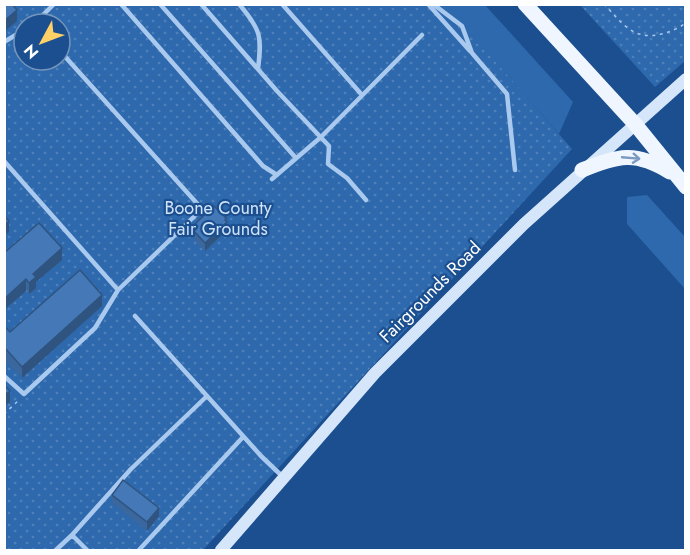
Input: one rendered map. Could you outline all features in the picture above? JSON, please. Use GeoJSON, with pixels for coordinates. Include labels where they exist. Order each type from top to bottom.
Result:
{"type":"FeatureCollection","features":[{"type":"Feature","properties":{"kind":"main road"},"geometry":{"type":"LineString","coordinates":[[525,4],[683,178]]}},
{"type":"Feature","properties":{"kind":"main road","name":"Fairgrounds Road"},"geometry":{"type":"LineString","coordinates":[[221,550],[375,373],[524,224],[686,79]]}},
{"type":"Feature","properties":{"kind":"main road"},"geometry":{"type":"LineString","coordinates":[[582,170],[624,156],[659,165],[683,178]]}},
{"type":"Feature","properties":{"kind":"lane"},"geometry":{"type":"LineString","coordinates":[[122,4],[263,166],[277,175]]}},
{"type":"Feature","properties":{"kind":"lane"},"geometry":{"type":"LineString","coordinates":[[160,4],[296,157]]}},
{"type":"Feature","properties":{"kind":"lane"},"geometry":{"type":"LineString","coordinates":[[201,4],[329,146],[328,164],[347,178],[366,200]]}},
{"type":"Feature","properties":{"kind":"lane"},"geometry":{"type":"LineString","coordinates":[[239,4],[255,23],[261,42],[258,69]]}},
{"type":"Feature","properties":{"kind":"lane"},"geometry":{"type":"LineString","coordinates":[[282,4],[362,95]]}},
{"type":"Feature","properties":{"kind":"lane"},"geometry":{"type":"LineString","coordinates":[[428,4],[507,94],[515,170]]}},
{"type":"Feature","properties":{"kind":"lane"},"geometry":{"type":"LineString","coordinates":[[433,4],[462,26],[472,53]]}},
{"type":"Feature","properties":{"kind":"lane"},"geometry":{"type":"LineString","coordinates":[[272,179],[321,137],[422,35]]}},
{"type":"Feature","properties":{"kind":"lane"},"geometry":{"type":"LineString","coordinates":[[4,376],[24,394],[95,328],[118,290],[202,209],[72,64]]}},
{"type":"Feature","properties":{"kind":"lane"},"geometry":{"type":"LineString","coordinates":[[4,161],[118,290]]}},
{"type":"Feature","properties":{"kind":"lane"},"geometry":{"type":"LineString","coordinates":[[135,316],[243,437],[285,479]]}},
{"type":"Feature","properties":{"kind":"lane"},"geometry":{"type":"LineString","coordinates":[[56,550],[131,470],[207,396]]}},
{"type":"Feature","properties":{"kind":"lane"},"geometry":{"type":"LineString","coordinates":[[139,550],[243,437]]}},
{"type":"Feature","properties":{"kind":"lane"},"geometry":{"type":"LineString","coordinates":[[72,535],[87,550]]}},
{"type":"Feature","properties":{"kind":"path"},"geometry":{"type":"LineString","coordinates":[[604,4],[629,30],[649,36],[672,33],[686,24]]}},
{"type":"Feature","properties":{"kind":"path"},"geometry":{"type":"LineString","coordinates":[[4,414],[24,394]]}},
{"type":"Feature","properties":{"kind":"green space","name":"Boone County Fair Grounds"},"geometry":{"type":"Polygon","coordinates":[[[4,5],[446,5],[572,149],[203,550],[5,550],[4,5]]]}},
{"type":"Feature","properties":{"kind":"green space"},"geometry":{"type":"Polygon","coordinates":[[[445,5],[485,5],[573,102],[559,134],[445,5]]]}},
{"type":"Feature","properties":{"kind":"green space"},"geometry":{"type":"Polygon","coordinates":[[[580,5],[685,5],[685,61],[655,87],[580,5]]]}},
{"type":"Feature","properties":{"kind":"green space"},"geometry":{"type":"Polygon","coordinates":[[[647,195],[685,237],[685,289],[627,224],[627,197],[647,195]]]}},
{"type":"Feature","properties":{"kind":"building"},"geometry":{"type":"Polygon","coordinates":[[[4,4],[12,4],[17,10],[4,21],[4,4]]]}},
{"type":"Feature","properties":{"kind":"building"},"geometry":{"type":"Polygon","coordinates":[[[214,206],[227,222],[205,243],[193,227],[214,206]]]}},
{"type":"Feature","properties":{"kind":"building"},"geometry":{"type":"Polygon","coordinates":[[[39,223],[62,248],[33,274],[36,277],[29,283],[26,279],[4,299],[4,253],[39,223]]]}},
{"type":"Feature","properties":{"kind":"building"},"geometry":{"type":"Polygon","coordinates":[[[80,270],[102,295],[22,367],[4,347],[4,329],[10,332],[80,270]]]}},
{"type":"Feature","properties":{"kind":"building"},"geometry":{"type":"Polygon","coordinates":[[[4,385],[10,391],[4,395],[4,385]]]}},
{"type":"Feature","properties":{"kind":"building"},"geometry":{"type":"Polygon","coordinates":[[[123,480],[159,508],[147,522],[112,495],[123,480]]]}}]}
